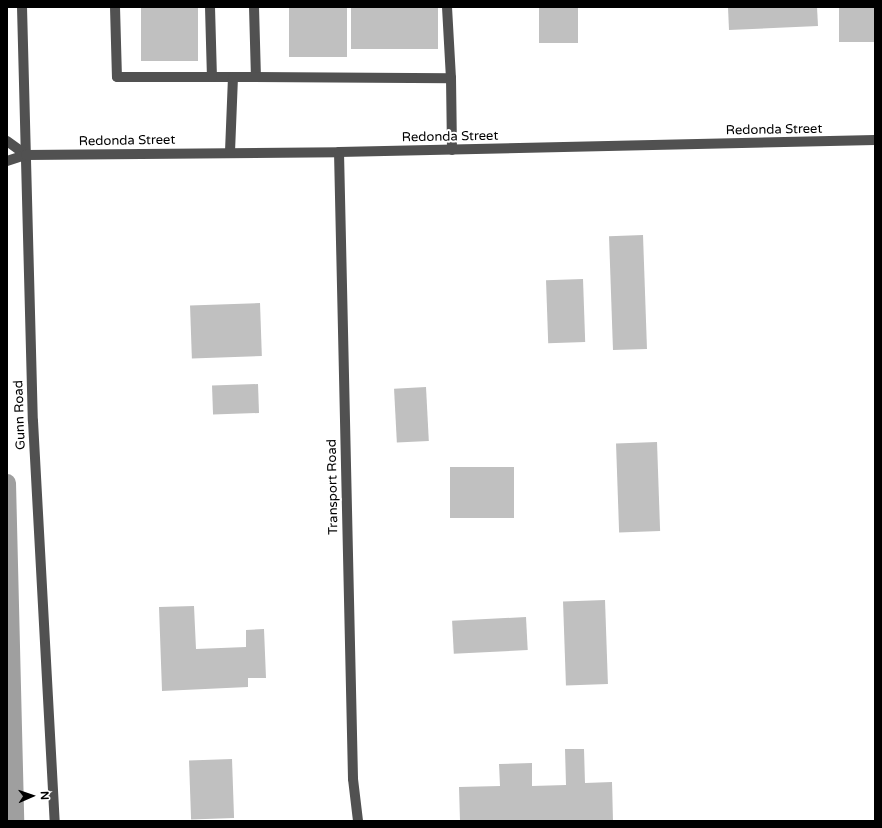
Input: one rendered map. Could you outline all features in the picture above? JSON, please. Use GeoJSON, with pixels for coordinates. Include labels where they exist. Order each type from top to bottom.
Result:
{"type":"FeatureCollection","features":[{"type":"Feature","properties":{"kind":"street","name":"Gunn Road"},"geometry":{"type":"LineString","coordinates":[[22,7],[33,421],[55,821]]}},
{"type":"Feature","properties":{"kind":"street"},"geometry":{"type":"LineString","coordinates":[[116,7],[117,77],[451,78]]}},
{"type":"Feature","properties":{"kind":"street"},"geometry":{"type":"LineString","coordinates":[[210,7],[212,77]]}},
{"type":"Feature","properties":{"kind":"street"},"geometry":{"type":"LineString","coordinates":[[254,7],[256,77]]}},
{"type":"Feature","properties":{"kind":"street"},"geometry":{"type":"LineString","coordinates":[[447,7],[451,78],[452,150]]}},
{"type":"Feature","properties":{"kind":"street"},"geometry":{"type":"LineString","coordinates":[[230,153],[233,77]]}},
{"type":"Feature","properties":{"kind":"street","name":"Redonda Street"},"geometry":{"type":"LineString","coordinates":[[7,161],[26,155],[339,152],[875,140]]}},
{"type":"Feature","properties":{"kind":"street"},"geometry":{"type":"LineString","coordinates":[[7,141],[26,155]]}},
{"type":"Feature","properties":{"kind":"street","name":"Transport Road"},"geometry":{"type":"LineString","coordinates":[[339,152],[353,779],[358,821]]}},
{"type":"Feature","properties":{"kind":"building"},"geometry":{"type":"Polygon","coordinates":[[[141,7],[198,7],[198,61],[141,61],[141,7]]]}},
{"type":"Feature","properties":{"kind":"building"},"geometry":{"type":"Polygon","coordinates":[[[289,7],[347,7],[347,57],[289,57],[289,7]]]}},
{"type":"Feature","properties":{"kind":"building"},"geometry":{"type":"Polygon","coordinates":[[[351,7],[438,7],[438,49],[351,49],[351,7]]]}},
{"type":"Feature","properties":{"kind":"building"},"geometry":{"type":"Polygon","coordinates":[[[539,7],[578,7],[578,43],[539,43],[539,7]]]}},
{"type":"Feature","properties":{"kind":"building"},"geometry":{"type":"Polygon","coordinates":[[[728,7],[817,7],[818,26],[729,30],[728,7]]]}},
{"type":"Feature","properties":{"kind":"building"},"geometry":{"type":"Polygon","coordinates":[[[839,7],[875,7],[875,42],[839,42],[839,7]]]}},
{"type":"Feature","properties":{"kind":"building"},"geometry":{"type":"Polygon","coordinates":[[[643,235],[647,349],[613,350],[609,236],[643,235]]]}},
{"type":"Feature","properties":{"kind":"building"},"geometry":{"type":"Polygon","coordinates":[[[583,279],[585,342],[548,343],[546,280],[583,279]]]}},
{"type":"Feature","properties":{"kind":"building"},"geometry":{"type":"Polygon","coordinates":[[[260,303],[262,356],[192,358],[190,305],[260,303]]]}},
{"type":"Feature","properties":{"kind":"building"},"geometry":{"type":"Polygon","coordinates":[[[258,384],[259,413],[213,415],[212,386],[258,384]]]}},
{"type":"Feature","properties":{"kind":"building"},"geometry":{"type":"Polygon","coordinates":[[[426,387],[429,441],[397,443],[394,389],[426,387]]]}},
{"type":"Feature","properties":{"kind":"building"},"geometry":{"type":"Polygon","coordinates":[[[657,442],[660,531],[619,532],[616,443],[657,442]]]}},
{"type":"Feature","properties":{"kind":"building"},"geometry":{"type":"Polygon","coordinates":[[[450,467],[514,467],[514,518],[450,518],[450,467]]]}},
{"type":"Feature","properties":{"kind":"building"},"geometry":{"type":"Polygon","coordinates":[[[605,600],[608,684],[566,685],[563,601],[605,600]]]}},
{"type":"Feature","properties":{"kind":"building"},"geometry":{"type":"Polygon","coordinates":[[[194,606],[196,649],[246,647],[246,630],[264,629],[266,678],[248,678],[248,687],[162,691],[159,607],[194,606]]]}},
{"type":"Feature","properties":{"kind":"building"},"geometry":{"type":"Polygon","coordinates":[[[526,617],[528,650],[454,654],[452,621],[526,617]]]}},
{"type":"Feature","properties":{"kind":"building"},"geometry":{"type":"Polygon","coordinates":[[[565,749],[584,749],[585,783],[612,782],[613,821],[460,821],[459,787],[500,786],[499,764],[532,763],[532,786],[566,785],[565,749]]]}},
{"type":"Feature","properties":{"kind":"building"},"geometry":{"type":"Polygon","coordinates":[[[232,759],[234,818],[191,819],[189,761],[232,759]]]}},
{"type":"Feature","properties":{"kind":"waterway"},"geometry":{"type":"LineString","coordinates":[[7,483],[15,821]]}}]}
